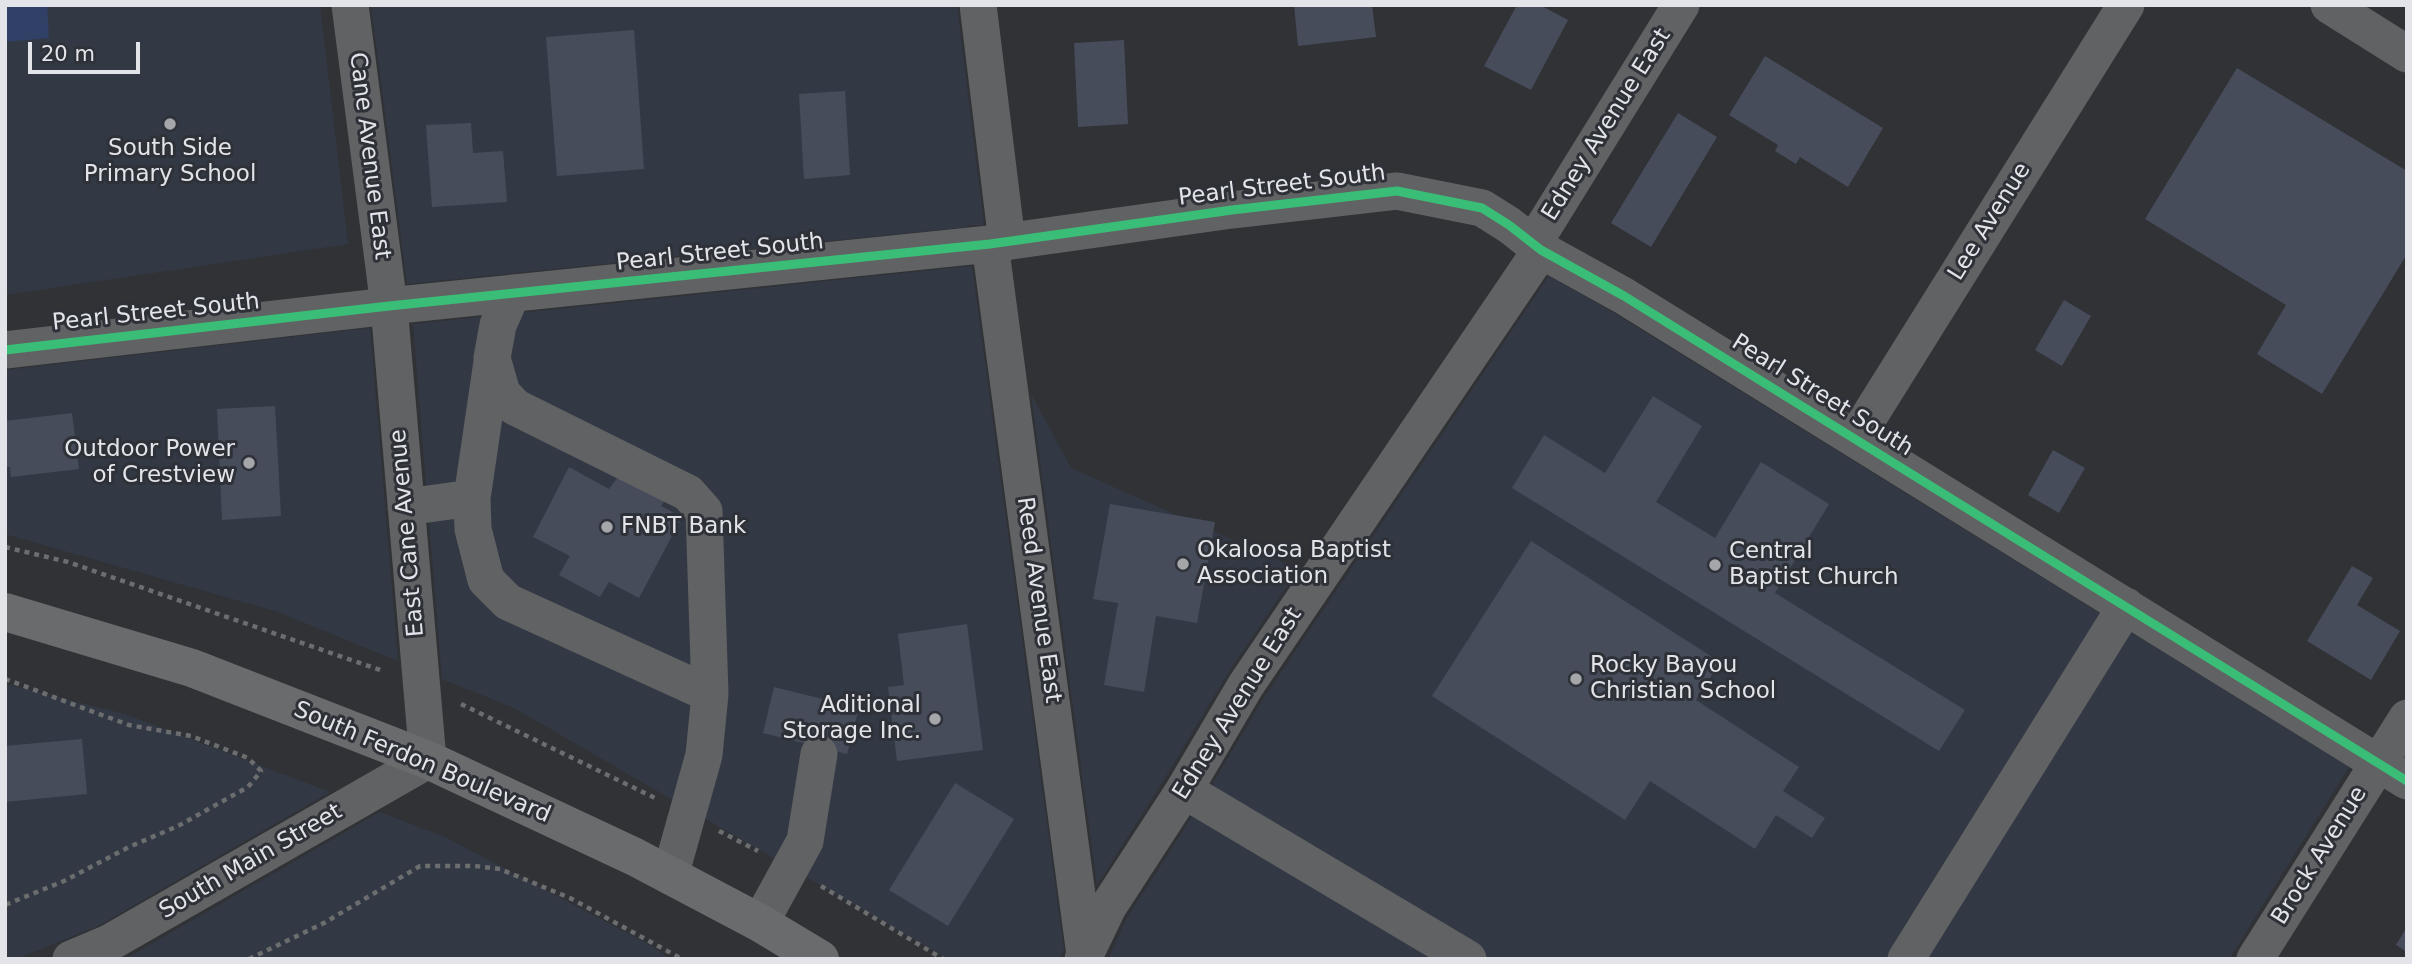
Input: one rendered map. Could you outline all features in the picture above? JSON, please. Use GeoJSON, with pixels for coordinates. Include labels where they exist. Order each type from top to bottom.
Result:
{"type":"FeatureCollection","features":[{"type":"Feature","properties":{"kind":"main road","name":"South Ferdon Boulevard"},"geometry":{"type":"LineString","coordinates":[[5,612],[192,668],[428,760],[670,876],[761,923],[820,959]]}},
{"type":"Feature","properties":{"kind":"street","name":"Cane Avenue East"},"geometry":{"type":"LineString","coordinates":[[350,5],[389,306]]}},
{"type":"Feature","properties":{"kind":"street","name":"Reed Avenue East"},"geometry":{"type":"LineString","coordinates":[[978,5],[998,243],[1084,957]]}},
{"type":"Feature","properties":{"kind":"street","name":"Edney Avenue East"},"geometry":{"type":"LineString","coordinates":[[1084,957],[1108,907],[1184,790],[1246,685],[1537,247],[1681,5]]}},
{"type":"Feature","properties":{"kind":"street","name":"Lee Avenue"},"geometry":{"type":"LineString","coordinates":[[1855,439],[2126,5]]}},
{"type":"Feature","properties":{"kind":"street"},"geometry":{"type":"LineString","coordinates":[[2329,5],[2407,54]]}},
{"type":"Feature","properties":{"kind":"street","name":"Pearl Street South"},"geometry":{"type":"LineString","coordinates":[[5,349],[998,243],[1232,210],[1397,191],[1482,208],[1537,247],[1624,296],[2392,772]]}},
{"type":"Feature","properties":{"kind":"street"},"geometry":{"type":"LineString","coordinates":[[512,293],[498,325],[472,498],[473,530],[486,580],[508,602],[710,694]]}},
{"type":"Feature","properties":{"kind":"street","name":"East Cane Avenue"},"geometry":{"type":"LineString","coordinates":[[389,306],[428,760]]}},
{"type":"Feature","properties":{"kind":"street"},"geometry":{"type":"LineString","coordinates":[[492,358],[502,393],[514,407],[688,493],[704,511],[710,694],[704,755],[670,876]]}},
{"type":"Feature","properties":{"kind":"street"},"geometry":{"type":"LineString","coordinates":[[406,507],[472,498]]}},
{"type":"Feature","properties":{"kind":"street"},"geometry":{"type":"LineString","coordinates":[[1906,959],[2126,606]]}},
{"type":"Feature","properties":{"kind":"street","name":"Brock Avenue"},"geometry":{"type":"LineString","coordinates":[[2256,959],[2392,772],[2407,718]]}},
{"type":"Feature","properties":{"kind":"street"},"geometry":{"type":"LineString","coordinates":[[761,923],[805,841],[818,754]]}},
{"type":"Feature","properties":{"kind":"street","name":"South Main Street"},"geometry":{"type":"LineString","coordinates":[[71,959],[109,943],[428,760]]}},
{"type":"Feature","properties":{"kind":"street"},"geometry":{"type":"LineString","coordinates":[[1184,790],[1468,959]]}},
{"type":"Feature","properties":{"kind":"path"},"geometry":{"type":"LineString","coordinates":[[5,547],[68,562],[421,685],[687,814],[791,868],[943,959]]}},
{"type":"Feature","properties":{"kind":"path"},"geometry":{"type":"LineString","coordinates":[[5,679],[130,725],[191,736],[248,758],[261,771],[248,788],[178,826],[64,881],[5,905]]}},
{"type":"Feature","properties":{"kind":"path"},"geometry":{"type":"LineString","coordinates":[[249,959],[324,923],[420,866],[499,869],[570,898],[682,959]]}},
{"type":"Feature","properties":{"kind":"shaded area","name":"South Side Primary School"},"geometry":{"type":"Polygon","coordinates":[[[5,5],[320,5],[348,244],[5,295],[5,5]]]}},
{"type":"Feature","properties":{"kind":"shaded area"},"geometry":{"type":"Polygon","coordinates":[[[5,5],[47,5],[49,38],[5,42],[5,5]]]}},
{"type":"Feature","properties":{"kind":"shaded area"},"geometry":{"type":"Polygon","coordinates":[[[371,5],[957,5],[984,225],[407,284],[371,5]]]}},
{"type":"Feature","properties":{"kind":"shaded area"},"geometry":{"type":"Polygon","coordinates":[[[972,266],[1064,950],[1059,959],[948,959],[514,708],[442,679],[413,324],[972,266]]]}},
{"type":"Feature","properties":{"kind":"shaded area"},"geometry":{"type":"Polygon","coordinates":[[[1549,276],[1614,313],[2349,767],[2229,959],[1108,959],[1127,918],[1265,696],[1549,276]]]}},
{"type":"Feature","properties":{"kind":"shaded area"},"geometry":{"type":"Polygon","coordinates":[[[370,328],[398,661],[278,612],[5,534],[5,370],[370,328]]]}},
{"type":"Feature","properties":{"kind":"shaded area"},"geometry":{"type":"Polygon","coordinates":[[[1031,394],[1071,468],[1298,569],[1228,673],[1097,885],[1031,394]]]}},
{"type":"Feature","properties":{"kind":"shaded area"},"geometry":{"type":"Polygon","coordinates":[[[5,684],[125,714],[330,792],[98,926],[21,957],[5,959],[5,684]]]}},
{"type":"Feature","properties":{"kind":"shaded area"},"geometry":{"type":"Polygon","coordinates":[[[380,812],[445,837],[648,944],[671,959],[125,959],[380,812]]]}},
{"type":"Feature","properties":{"kind":"building"},"geometry":{"type":"Polygon","coordinates":[[[1294,5],[1372,5],[1376,37],[1298,46],[1294,5]]]}},
{"type":"Feature","properties":{"kind":"building"},"geometry":{"type":"Polygon","coordinates":[[[1517,5],[1540,5],[1568,20],[1531,90],[1484,66],[1517,5]]]}},
{"type":"Feature","properties":{"kind":"building"},"geometry":{"type":"Polygon","coordinates":[[[634,30],[644,169],[557,176],[546,37],[634,30]]]}},
{"type":"Feature","properties":{"kind":"building"},"geometry":{"type":"Polygon","coordinates":[[[1124,40],[1128,124],[1078,127],[1074,43],[1124,40]]]}},
{"type":"Feature","properties":{"kind":"building"},"geometry":{"type":"Polygon","coordinates":[[[1765,56],[1883,128],[1848,187],[1800,157],[1796,164],[1775,151],[1778,145],[1729,115],[1765,56]]]}},
{"type":"Feature","properties":{"kind":"building"},"geometry":{"type":"Polygon","coordinates":[[[2237,68],[2407,171],[2407,254],[2322,394],[2257,354],[2286,305],[2145,219],[2237,68]]]}},
{"type":"Feature","properties":{"kind":"building"},"geometry":{"type":"Polygon","coordinates":[[[845,91],[850,175],[804,179],[799,94],[845,91]]]}},
{"type":"Feature","properties":{"kind":"building"},"geometry":{"type":"Polygon","coordinates":[[[1678,113],[1717,137],[1651,247],[1611,223],[1678,113]]]}},
{"type":"Feature","properties":{"kind":"building"},"geometry":{"type":"Polygon","coordinates":[[[471,123],[473,153],[503,151],[507,202],[432,207],[426,125],[471,123]]]}},
{"type":"Feature","properties":{"kind":"building"},"geometry":{"type":"Polygon","coordinates":[[[2064,300],[2091,316],[2062,366],[2035,350],[2064,300]]]}},
{"type":"Feature","properties":{"kind":"building","name":"Central Baptist Church"},"geometry":{"type":"Polygon","coordinates":[[[1653,396],[1702,426],[1656,502],[1715,538],[1761,462],[1829,504],[1775,593],[1965,710],[1939,751],[1512,488],[1544,435],[1605,473],[1653,396]]]}},
{"type":"Feature","properties":{"kind":"building","name":"Outdoor Power of Crestview"},"geometry":{"type":"Polygon","coordinates":[[[275,406],[281,516],[222,520],[217,409],[275,406]]]}},
{"type":"Feature","properties":{"kind":"building"},"geometry":{"type":"Polygon","coordinates":[[[72,413],[79,469],[11,477],[10,467],[5,467],[5,421],[72,413]]]}},
{"type":"Feature","properties":{"kind":"building"},"geometry":{"type":"Polygon","coordinates":[[[2053,450],[2085,468],[2059,513],[2028,495],[2053,450]]]}},
{"type":"Feature","properties":{"kind":"building","name":"FNBT Bank"},"geometry":{"type":"Polygon","coordinates":[[[569,467],[609,489],[622,472],[668,495],[661,506],[682,517],[639,598],[609,582],[600,597],[559,575],[570,556],[533,537],[569,467]]]}},
{"type":"Feature","properties":{"kind":"building"},"geometry":{"type":"Polygon","coordinates":[[[1110,504],[1215,522],[1197,623],[1156,616],[1144,692],[1104,685],[1118,603],[1093,599],[1110,504]]]}},
{"type":"Feature","properties":{"kind":"building","name":"Rocky Bayou Christian School"},"geometry":{"type":"Polygon","coordinates":[[[1531,541],[1720,662],[1696,700],[1799,767],[1783,791],[1825,818],[1812,838],[1776,815],[1755,849],[1650,781],[1625,820],[1432,696],[1531,541]]]}},
{"type":"Feature","properties":{"kind":"building"},"geometry":{"type":"Polygon","coordinates":[[[2352,566],[2373,578],[2357,605],[2400,631],[2371,680],[2307,641],[2352,566]]]}},
{"type":"Feature","properties":{"kind":"building","name":"Aditional Storage Inc."},"geometry":{"type":"Polygon","coordinates":[[[967,624],[983,750],[897,761],[888,687],[904,685],[898,634],[967,624]]]}},
{"type":"Feature","properties":{"kind":"building"},"geometry":{"type":"Polygon","coordinates":[[[774,687],[859,708],[847,754],[763,733],[774,687]]]}},
{"type":"Feature","properties":{"kind":"building"},"geometry":{"type":"Polygon","coordinates":[[[82,739],[87,794],[5,802],[5,746],[82,739]]]}},
{"type":"Feature","properties":{"kind":"building"},"geometry":{"type":"Polygon","coordinates":[[[955,783],[1014,819],[948,926],[889,890],[955,783]]]}},
{"type":"Feature","properties":{"kind":"building"},"geometry":{"type":"Polygon","coordinates":[[[2407,927],[2407,952],[2396,945],[2407,927]]]}},
{"type":"Feature","properties":{"kind":"cycle path"},"geometry":{"type":"LineString","coordinates":[[5,350],[389,306],[990,244],[1232,210],[1397,191],[1482,208],[1541,250],[1624,296],[2407,781]]}},
{"type":"Feature","properties":{"kind":"place","name":"South Side Primary School"},"geometry":{"type":"Point","coordinates":[170,124]}},
{"type":"Feature","properties":{"kind":"place","name":"Outdoor Power of Crestview"},"geometry":{"type":"Point","coordinates":[249,463]}},
{"type":"Feature","properties":{"kind":"place","name":"FNBT Bank"},"geometry":{"type":"Point","coordinates":[607,527]}},
{"type":"Feature","properties":{"kind":"place","name":"Okaloosa Baptist Association"},"geometry":{"type":"Point","coordinates":[1183,564]}},
{"type":"Feature","properties":{"kind":"place","name":"Central Baptist Church"},"geometry":{"type":"Point","coordinates":[1715,565]}},
{"type":"Feature","properties":{"kind":"place","name":"Rocky Bayou Christian School"},"geometry":{"type":"Point","coordinates":[1576,679]}},
{"type":"Feature","properties":{"kind":"place","name":"Aditional Storage Inc."},"geometry":{"type":"Point","coordinates":[935,719]}}]}
